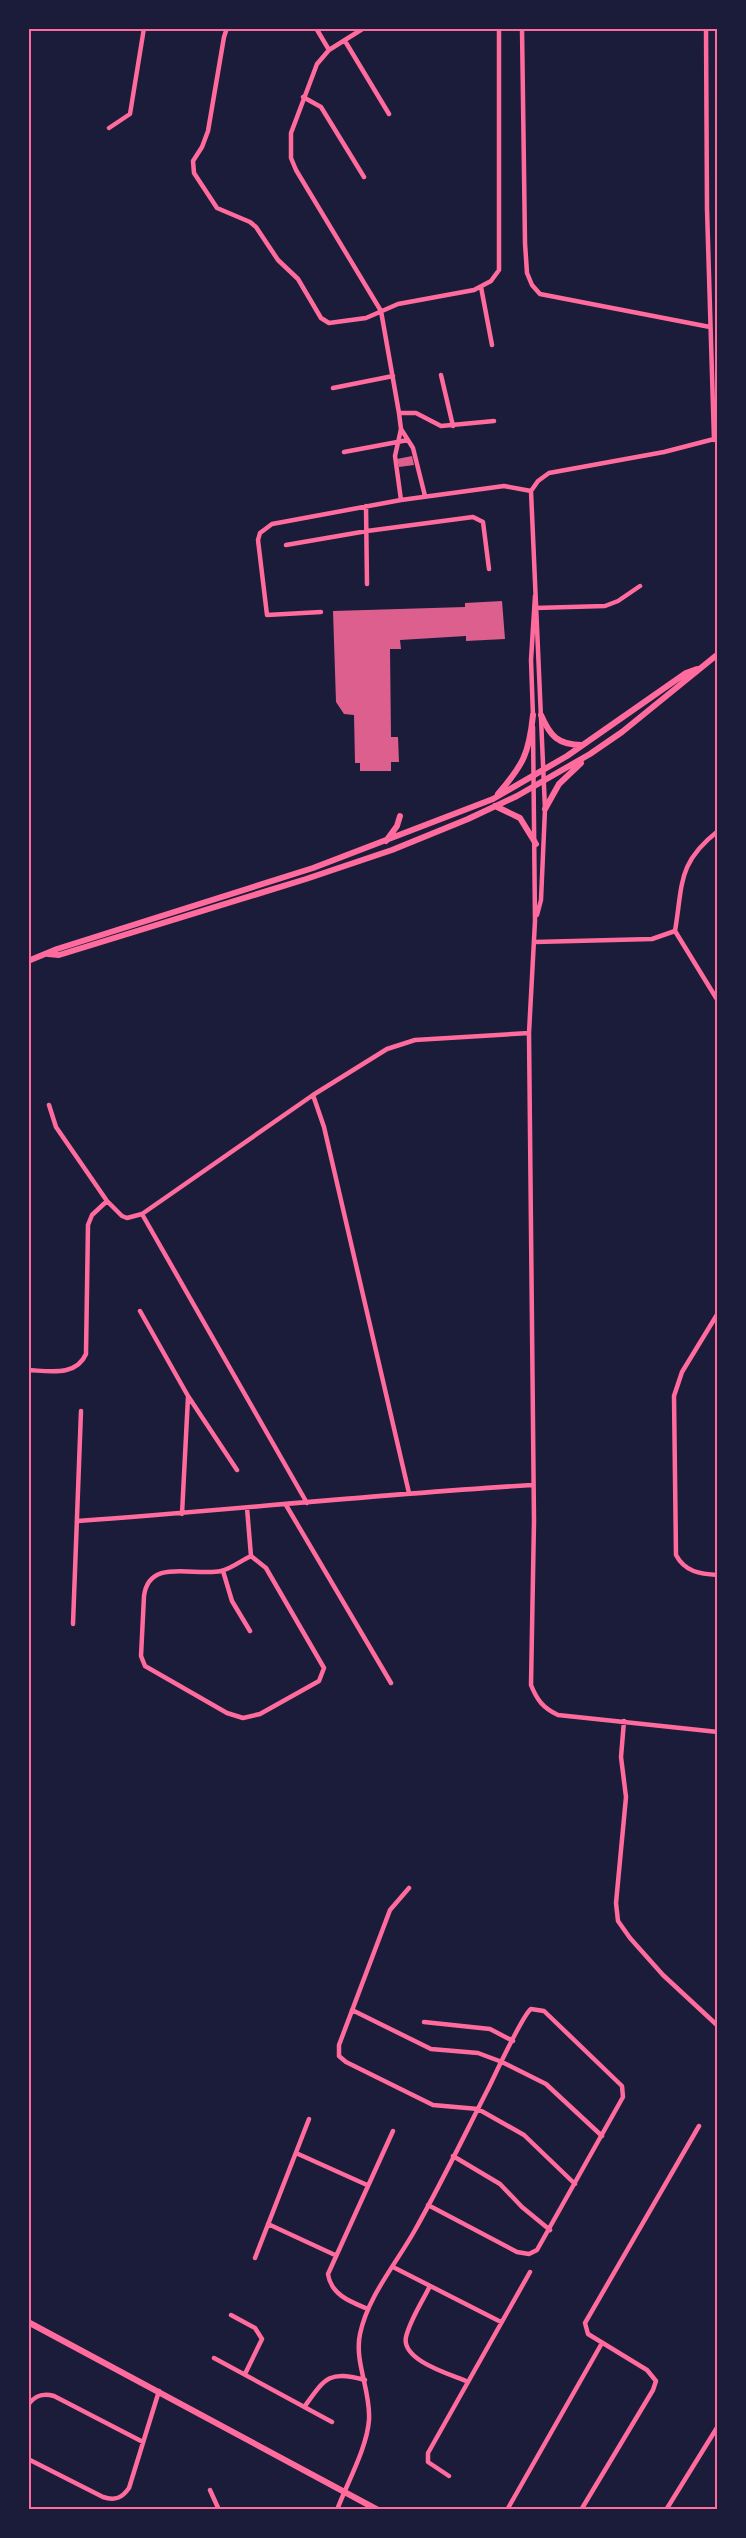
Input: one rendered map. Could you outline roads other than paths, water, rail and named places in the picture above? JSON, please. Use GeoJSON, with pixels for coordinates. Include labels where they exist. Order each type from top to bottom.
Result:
{"type":"FeatureCollection","features":[{"type":"Feature","properties":{"kind":"street"},"geometry":{"type":"LineString","coordinates":[[108,128],[130,114],[144,28]]}},
{"type":"Feature","properties":{"kind":"street"},"geometry":{"type":"LineString","coordinates":[[227,28],[221,48],[206,140],[193,161],[192,167],[197,181],[217,208],[250,222],[256,227],[278,260],[298,279],[323,321],[329,323],[353,321],[398,304],[481,287],[491,281],[499,270],[499,28]]}},
{"type":"Feature","properties":{"kind":"street"},"geometry":{"type":"LineString","coordinates":[[316,28],[329,50]]}},
{"type":"Feature","properties":{"kind":"street"},"geometry":{"type":"LineString","coordinates":[[364,28],[329,50],[317,64],[291,132],[291,158],[381,311],[401,429],[395,456],[402,500]]}},
{"type":"Feature","properties":{"kind":"street"},"geometry":{"type":"LineString","coordinates":[[522,28],[525,243],[527,273],[532,285],[540,294],[564,300],[710,327]]}},
{"type":"Feature","properties":{"kind":"street"},"geometry":{"type":"LineString","coordinates":[[706,28],[710,327],[716,439],[664,452],[549,473],[538,481],[531,491],[535,596],[533,715],[536,844],[535,942],[529,1033],[534,1601],[531,1685],[539,1703],[546,1710],[558,1715],[717,1732]]}},
{"type":"Feature","properties":{"kind":"street"},"geometry":{"type":"LineString","coordinates":[[345,40],[389,114]]}},
{"type":"Feature","properties":{"kind":"street"},"geometry":{"type":"LineString","coordinates":[[303,97],[321,107],[364,177]]}},
{"type":"Feature","properties":{"kind":"street"},"geometry":{"type":"LineString","coordinates":[[481,287],[492,345]]}},
{"type":"Feature","properties":{"kind":"street"},"geometry":{"type":"LineString","coordinates":[[441,375],[453,426]]}},
{"type":"Feature","properties":{"kind":"street"},"geometry":{"type":"LineString","coordinates":[[333,388],[393,376]]}},
{"type":"Feature","properties":{"kind":"street"},"geometry":{"type":"LineString","coordinates":[[399,413],[416,414],[441,426],[494,421]]}},
{"type":"Feature","properties":{"kind":"street"},"geometry":{"type":"LineString","coordinates":[[401,429],[413,448],[425,496]]}},
{"type":"Feature","properties":{"kind":"street"},"geometry":{"type":"LineString","coordinates":[[344,452],[408,440]]}},
{"type":"Feature","properties":{"kind":"street"},"geometry":{"type":"LineString","coordinates":[[321,612],[267,615],[258,540],[260,532],[272,524],[425,496],[504,486],[531,491]]}},
{"type":"Feature","properties":{"kind":"street"},"geometry":{"type":"LineString","coordinates":[[366,506],[367,584]]}},
{"type":"Feature","properties":{"kind":"street"},"geometry":{"type":"LineString","coordinates":[[286,545],[367,531],[469,517],[478,518],[483,522],[486,532],[489,569]]}},
{"type":"Feature","properties":{"kind":"street"},"geometry":{"type":"LineString","coordinates":[[535,608],[605,606],[618,601],[640,586]]}},
{"type":"Feature","properties":{"kind":"street"},"geometry":{"type":"LineString","coordinates":[[535,608],[546,809],[541,900],[535,921]]}},
{"type":"Feature","properties":{"kind":"street"},"geometry":{"type":"LineString","coordinates":[[48,954],[59,955],[306,879],[411,843],[495,806],[590,754],[630,726],[717,654]]}},
{"type":"Feature","properties":{"kind":"street"},"geometry":{"type":"LineString","coordinates":[[28,961],[57,949],[313,868],[493,799],[584,745],[686,674],[700,667]]}},
{"type":"Feature","properties":{"kind":"street"},"geometry":{"type":"LineString","coordinates":[[493,799],[526,756],[530,744],[533,715]]}},
{"type":"Feature","properties":{"kind":"street"},"geometry":{"type":"LineString","coordinates":[[541,715],[549,734],[556,740],[564,744],[584,745]]}},
{"type":"Feature","properties":{"kind":"street"},"geometry":{"type":"LineString","coordinates":[[546,809],[564,779],[590,754]]}},
{"type":"Feature","properties":{"kind":"street"},"geometry":{"type":"LineString","coordinates":[[495,806],[520,818],[536,844]]}},
{"type":"Feature","properties":{"kind":"street"},"geometry":{"type":"LineString","coordinates":[[385,842],[397,826],[400,816]]}},
{"type":"Feature","properties":{"kind":"street"},"geometry":{"type":"LineString","coordinates":[[717,831],[699,846],[688,865],[683,877],[675,931],[717,1001]]}},
{"type":"Feature","properties":{"kind":"street"},"geometry":{"type":"LineString","coordinates":[[535,942],[652,939],[675,931]]}},
{"type":"Feature","properties":{"kind":"street"},"geometry":{"type":"LineString","coordinates":[[49,1105],[56,1127],[108,1201],[122,1216],[133,1217],[142,1214],[369,1058],[401,1043],[415,1040],[529,1033]]}},
{"type":"Feature","properties":{"kind":"street"},"geometry":{"type":"LineString","coordinates":[[313,1095],[324,1127],[409,1492]]}},
{"type":"Feature","properties":{"kind":"street"},"geometry":{"type":"LineString","coordinates":[[28,1370],[64,1371],[78,1366],[83,1361],[86,1354],[88,1225],[92,1215],[108,1201]]}},
{"type":"Feature","properties":{"kind":"street"},"geometry":{"type":"LineString","coordinates":[[142,1214],[307,1503]]}},
{"type":"Feature","properties":{"kind":"street"},"geometry":{"type":"LineString","coordinates":[[140,1311],[188,1396],[237,1470]]}},
{"type":"Feature","properties":{"kind":"street"},"geometry":{"type":"LineString","coordinates":[[717,1313],[677,1383],[674,1408],[676,1555],[686,1569],[717,1575]]}},
{"type":"Feature","properties":{"kind":"street"},"geometry":{"type":"LineString","coordinates":[[182,1515],[188,1396]]}},
{"type":"Feature","properties":{"kind":"street"},"geometry":{"type":"LineString","coordinates":[[74,1624],[81,1411]]}},
{"type":"Feature","properties":{"kind":"street"},"geometry":{"type":"LineString","coordinates":[[78,1521],[182,1515],[409,1492],[532,1485]]}},
{"type":"Feature","properties":{"kind":"street"},"geometry":{"type":"LineString","coordinates":[[286,1504],[391,1683]]}},
{"type":"Feature","properties":{"kind":"street"},"geometry":{"type":"LineString","coordinates":[[247,1508],[251,1556],[266,1568],[324,1668],[319,1681],[253,1717],[243,1718],[227,1713],[154,1673],[142,1661],[144,1596],[148,1580],[154,1575],[169,1571],[223,1571],[251,1556]]}},
{"type":"Feature","properties":{"kind":"street"},"geometry":{"type":"LineString","coordinates":[[223,1571],[232,1601],[250,1631]]}},
{"type":"Feature","properties":{"kind":"street"},"geometry":{"type":"LineString","coordinates":[[624,1721],[621,1757],[626,1797],[616,1903],[618,1921],[663,1975],[717,2026]]}},
{"type":"Feature","properties":{"kind":"street"},"geometry":{"type":"LineString","coordinates":[[409,1888],[390,1910],[338,2051],[346,2062],[433,2105],[477,2109],[524,2135],[575,2184]]}},
{"type":"Feature","properties":{"kind":"street"},"geometry":{"type":"LineString","coordinates":[[337,2510],[366,2436],[369,2420],[358,2345],[368,2309],[428,2205],[527,2011],[535,2008],[544,2011],[622,2086],[623,2097],[537,2250],[529,2254],[517,2252],[428,2205]]}},
{"type":"Feature","properties":{"kind":"street"},"geometry":{"type":"LineString","coordinates":[[352,2010],[431,2049],[478,2053],[546,2084],[602,2136]]}},
{"type":"Feature","properties":{"kind":"street"},"geometry":{"type":"LineString","coordinates":[[424,2022],[490,2029],[513,2041]]}},
{"type":"Feature","properties":{"kind":"street"},"geometry":{"type":"LineString","coordinates":[[255,2258],[309,2119]]}},
{"type":"Feature","properties":{"kind":"street"},"geometry":{"type":"LineString","coordinates":[[581,2510],[653,2390],[656,2381],[647,2370],[586,2331],[586,2318],[699,2126]]}},
{"type":"Feature","properties":{"kind":"street"},"geometry":{"type":"LineString","coordinates":[[368,2309],[346,2300],[336,2292],[329,2282],[328,2274],[393,2131]]}},
{"type":"Feature","properties":{"kind":"street"},"geometry":{"type":"LineString","coordinates":[[296,2153],[367,2185]]}},
{"type":"Feature","properties":{"kind":"street"},"geometry":{"type":"LineString","coordinates":[[453,2156],[500,2184],[522,2207],[550,2230]]}},
{"type":"Feature","properties":{"kind":"street"},"geometry":{"type":"LineString","coordinates":[[268,2224],[335,2255]]}},
{"type":"Feature","properties":{"kind":"street"},"geometry":{"type":"LineString","coordinates":[[393,2267],[501,2322]]}},
{"type":"Feature","properties":{"kind":"street"},"geometry":{"type":"LineString","coordinates":[[449,2476],[432,2465],[427,2456],[466,2381],[530,2272]]}},
{"type":"Feature","properties":{"kind":"street"},"geometry":{"type":"LineString","coordinates":[[429,2286],[406,2339],[407,2350],[416,2359],[466,2381]]}},
{"type":"Feature","properties":{"kind":"street"},"geometry":{"type":"LineString","coordinates":[[231,2315],[255,2328],[262,2339],[245,2374]]}},
{"type":"Feature","properties":{"kind":"street"},"geometry":{"type":"LineString","coordinates":[[28,2322],[378,2510]]}},
{"type":"Feature","properties":{"kind":"street"},"geometry":{"type":"LineString","coordinates":[[507,2510],[602,2343]]}},
{"type":"Feature","properties":{"kind":"street"},"geometry":{"type":"LineString","coordinates":[[214,2358],[332,2422]]}},
{"type":"Feature","properties":{"kind":"street"},"geometry":{"type":"LineString","coordinates":[[305,2406],[320,2385],[333,2376],[342,2374],[364,2380]]}},
{"type":"Feature","properties":{"kind":"street"},"geometry":{"type":"LineString","coordinates":[[28,2459],[103,2497],[114,2500],[120,2498],[129,2488],[159,2391]]}},
{"type":"Feature","properties":{"kind":"street"},"geometry":{"type":"LineString","coordinates":[[28,2405],[40,2395],[54,2396],[143,2442]]}},
{"type":"Feature","properties":{"kind":"street"},"geometry":{"type":"LineString","coordinates":[[666,2510],[717,2426]]}},
{"type":"Feature","properties":{"kind":"street"},"geometry":{"type":"LineString","coordinates":[[210,2490],[219,2510]]}}]}
